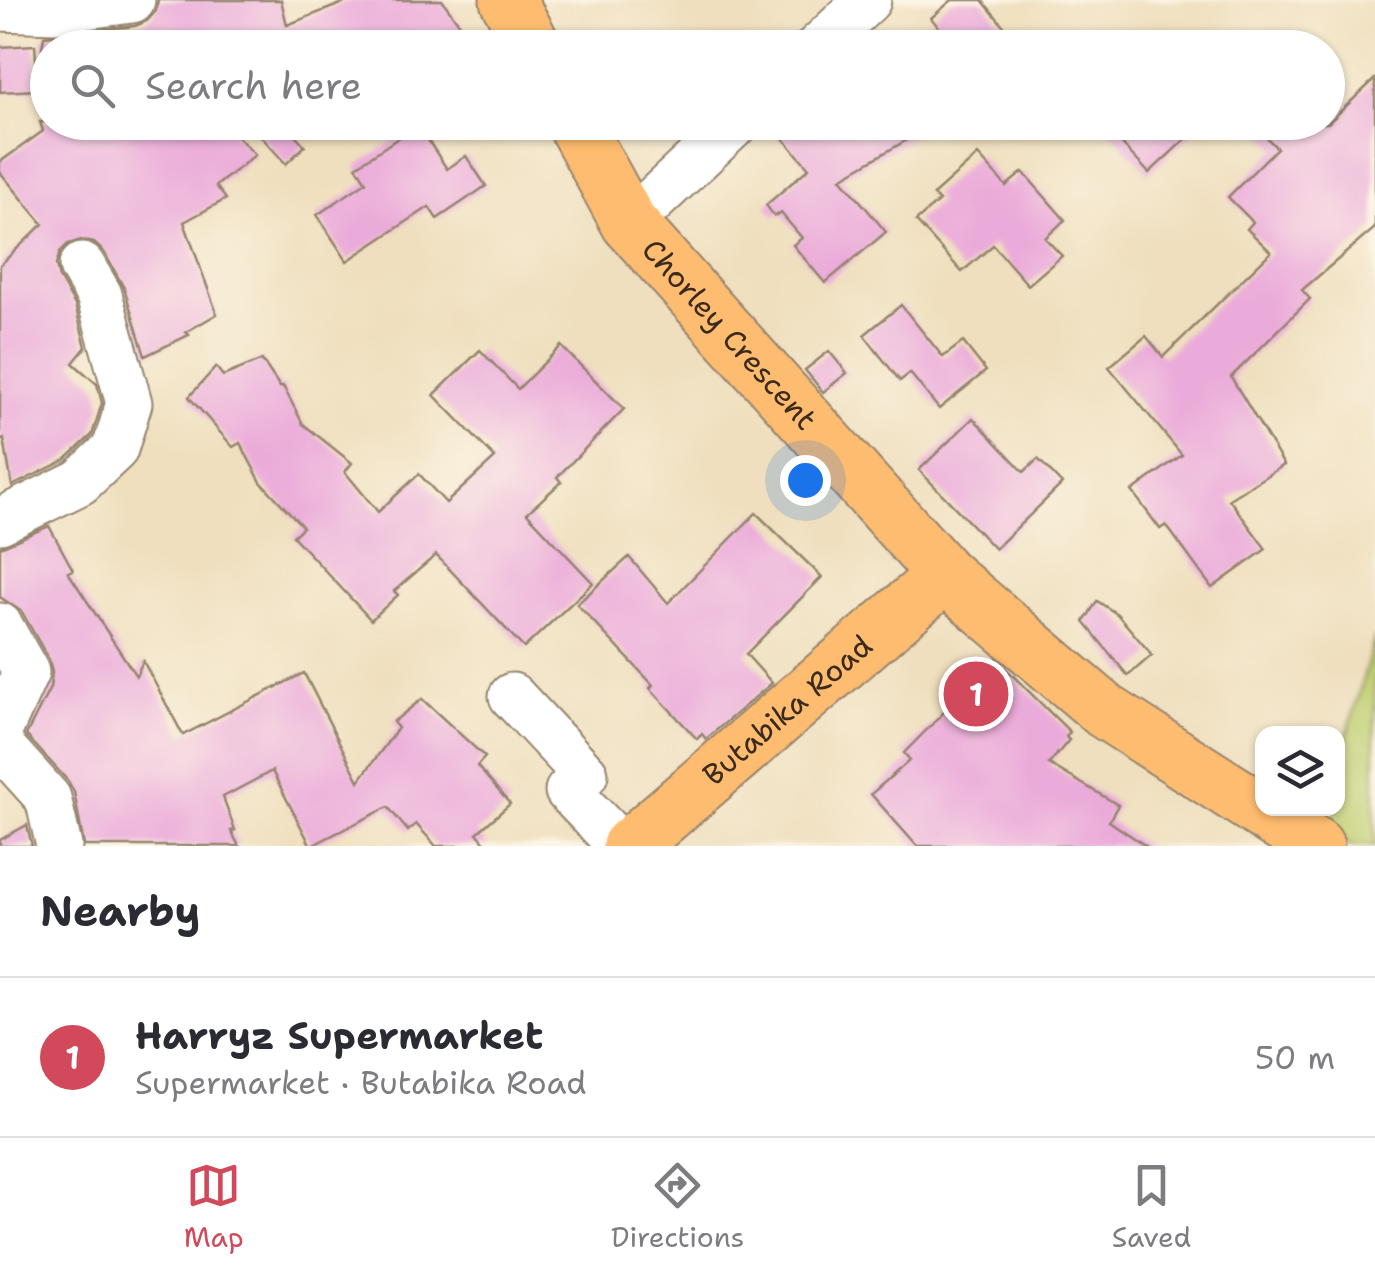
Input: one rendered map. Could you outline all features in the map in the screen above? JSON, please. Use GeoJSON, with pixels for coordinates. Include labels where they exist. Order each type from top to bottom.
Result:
{"type":"FeatureCollection","features":[{"type":"Feature","properties":{"kind":"main road"},"geometry":{"type":"LineString","coordinates":[[508,0],[524,30]]}},
{"type":"Feature","properties":{"kind":"main road","name":"Chorley Crescent"},"geometry":{"type":"LineString","coordinates":[[584,140],[629,224],[945,575],[1104,711],[1316,846]]}},
{"type":"Feature","properties":{"kind":"main road","name":"Butabika Road"},"geometry":{"type":"LineString","coordinates":[[630,846],[945,575]]}},
{"type":"Feature","properties":{"kind":"street"},"geometry":{"type":"LineString","coordinates":[[0,8],[55,10],[132,0]]}},
{"type":"Feature","properties":{"kind":"street"},"geometry":{"type":"LineString","coordinates":[[836,30],[868,0]]}},
{"type":"Feature","properties":{"kind":"street"},"geometry":{"type":"LineString","coordinates":[[629,224],[718,140]]}},
{"type":"Feature","properties":{"kind":"street"},"geometry":{"type":"LineString","coordinates":[[0,520],[80,482],[116,450],[129,403],[99,295],[82,266]]}},
{"type":"Feature","properties":{"kind":"street"},"geometry":{"type":"LineString","coordinates":[[0,626],[26,672],[0,729]]}},
{"type":"Feature","properties":{"kind":"street"},"geometry":{"type":"LineString","coordinates":[[512,696],[585,774],[568,790],[622,846]]}},
{"type":"Feature","properties":{"kind":"street"},"geometry":{"type":"LineString","coordinates":[[0,744],[48,798],[59,846]]}},
{"type":"Feature","properties":{"kind":"green space"},"geometry":{"type":"Polygon","coordinates":[[[1375,637],[1375,846],[1352,846],[1319,832],[1324,816],[1345,816],[1345,743],[1375,637]]]}},
{"type":"Feature","properties":{"kind":"building"},"geometry":{"type":"Polygon","coordinates":[[[158,0],[281,0],[287,25],[351,0],[442,0],[464,30],[99,30],[135,26],[156,11],[158,0]]]}},
{"type":"Feature","properties":{"kind":"building"},"geometry":{"type":"Polygon","coordinates":[[[952,0],[982,0],[1007,30],[941,30],[931,18],[952,0]]]}},
{"type":"Feature","properties":{"kind":"building"},"geometry":{"type":"Polygon","coordinates":[[[30,45],[30,90],[0,92],[0,47],[30,45]]]}},
{"type":"Feature","properties":{"kind":"building"},"geometry":{"type":"Polygon","coordinates":[[[1375,79],[1375,228],[1302,290],[1310,299],[1231,377],[1284,465],[1229,499],[1266,549],[1212,588],[1166,525],[1160,529],[1132,491],[1182,455],[1109,367],[1146,336],[1163,357],[1271,252],[1247,229],[1253,222],[1228,197],[1277,148],[1269,140],[1345,140],[1345,107],[1375,79]]]}},
{"type":"Feature","properties":{"kind":"building"},"geometry":{"type":"Polygon","coordinates":[[[31,140],[241,140],[255,155],[216,186],[226,199],[184,222],[217,314],[186,332],[189,335],[145,356],[124,288],[104,252],[94,243],[81,240],[60,252],[56,265],[59,278],[75,305],[86,347],[73,363],[97,384],[102,403],[92,435],[65,460],[12,486],[4,439],[0,441],[0,265],[43,224],[0,172],[0,162],[31,140]]]}},
{"type":"Feature","properties":{"kind":"building"},"geometry":{"type":"Polygon","coordinates":[[[264,140],[300,140],[305,146],[286,164],[264,140]]]}},
{"type":"Feature","properties":{"kind":"building"},"geometry":{"type":"Polygon","coordinates":[[[395,140],[428,140],[447,169],[466,156],[486,186],[437,219],[429,207],[347,261],[317,215],[366,182],[356,166],[395,140]]]}},
{"type":"Feature","properties":{"kind":"building"},"geometry":{"type":"Polygon","coordinates":[[[785,140],[907,140],[841,178],[886,232],[825,283],[793,245],[802,238],[781,213],[774,216],[766,205],[809,168],[785,140]]]}},
{"type":"Feature","properties":{"kind":"building"},"geometry":{"type":"Polygon","coordinates":[[[1118,140],[1185,140],[1149,173],[1118,140]]]}},
{"type":"Feature","properties":{"kind":"building"},"geometry":{"type":"Polygon","coordinates":[[[978,155],[1006,186],[1023,172],[1065,220],[1045,238],[1062,256],[1028,285],[993,245],[962,272],[916,221],[939,201],[933,195],[978,155]]]}},
{"type":"Feature","properties":{"kind":"building"},"geometry":{"type":"Polygon","coordinates":[[[901,305],[943,357],[963,342],[986,371],[939,409],[910,373],[900,381],[864,335],[901,305]]]}},
{"type":"Feature","properties":{"kind":"building"},"geometry":{"type":"Polygon","coordinates":[[[561,346],[624,409],[557,477],[561,482],[527,513],[593,583],[524,648],[436,555],[394,591],[398,595],[371,620],[293,536],[303,527],[261,482],[240,443],[233,447],[189,397],[216,367],[223,376],[262,360],[283,386],[303,424],[352,463],[345,472],[378,512],[419,474],[446,503],[495,458],[434,395],[480,350],[518,389],[561,346]]]}},
{"type":"Feature","properties":{"kind":"building"},"geometry":{"type":"Polygon","coordinates":[[[829,351],[847,373],[823,392],[805,370],[829,351]]]}},
{"type":"Feature","properties":{"kind":"building"},"geometry":{"type":"Polygon","coordinates":[[[973,418],[1024,472],[1038,459],[1062,484],[995,549],[919,470],[973,418]]]}},
{"type":"Feature","properties":{"kind":"building"},"geometry":{"type":"Polygon","coordinates":[[[756,513],[822,577],[746,654],[772,683],[706,739],[702,734],[697,739],[577,604],[629,557],[668,603],[756,513]]]}},
{"type":"Feature","properties":{"kind":"building"},"geometry":{"type":"Polygon","coordinates":[[[49,526],[73,570],[68,572],[136,676],[143,661],[183,735],[304,673],[359,781],[398,728],[393,722],[422,699],[485,757],[477,766],[510,804],[477,833],[488,846],[436,846],[416,824],[408,831],[388,807],[311,846],[272,771],[223,797],[239,846],[84,846],[74,792],[26,735],[50,688],[49,660],[22,612],[0,597],[0,547],[49,526]]]}},
{"type":"Feature","properties":{"kind":"building"},"geometry":{"type":"Polygon","coordinates":[[[1097,601],[1117,614],[1152,655],[1128,676],[1084,622],[1097,601]]]}},
{"type":"Feature","properties":{"kind":"building"},"geometry":{"type":"Polygon","coordinates":[[[996,659],[1070,732],[1066,737],[1069,740],[1049,764],[1118,805],[1109,821],[1146,846],[917,846],[871,794],[910,760],[904,753],[996,659]]]}},
{"type":"Feature","properties":{"kind":"building"},"geometry":{"type":"Polygon","coordinates":[[[27,825],[32,846],[0,846],[0,840],[27,825]]]}},
{"type":"Feature","properties":{"kind":"place","name":"Harryz Supermarket"},"geometry":{"type":"Point","coordinates":[976,694]}}]}
